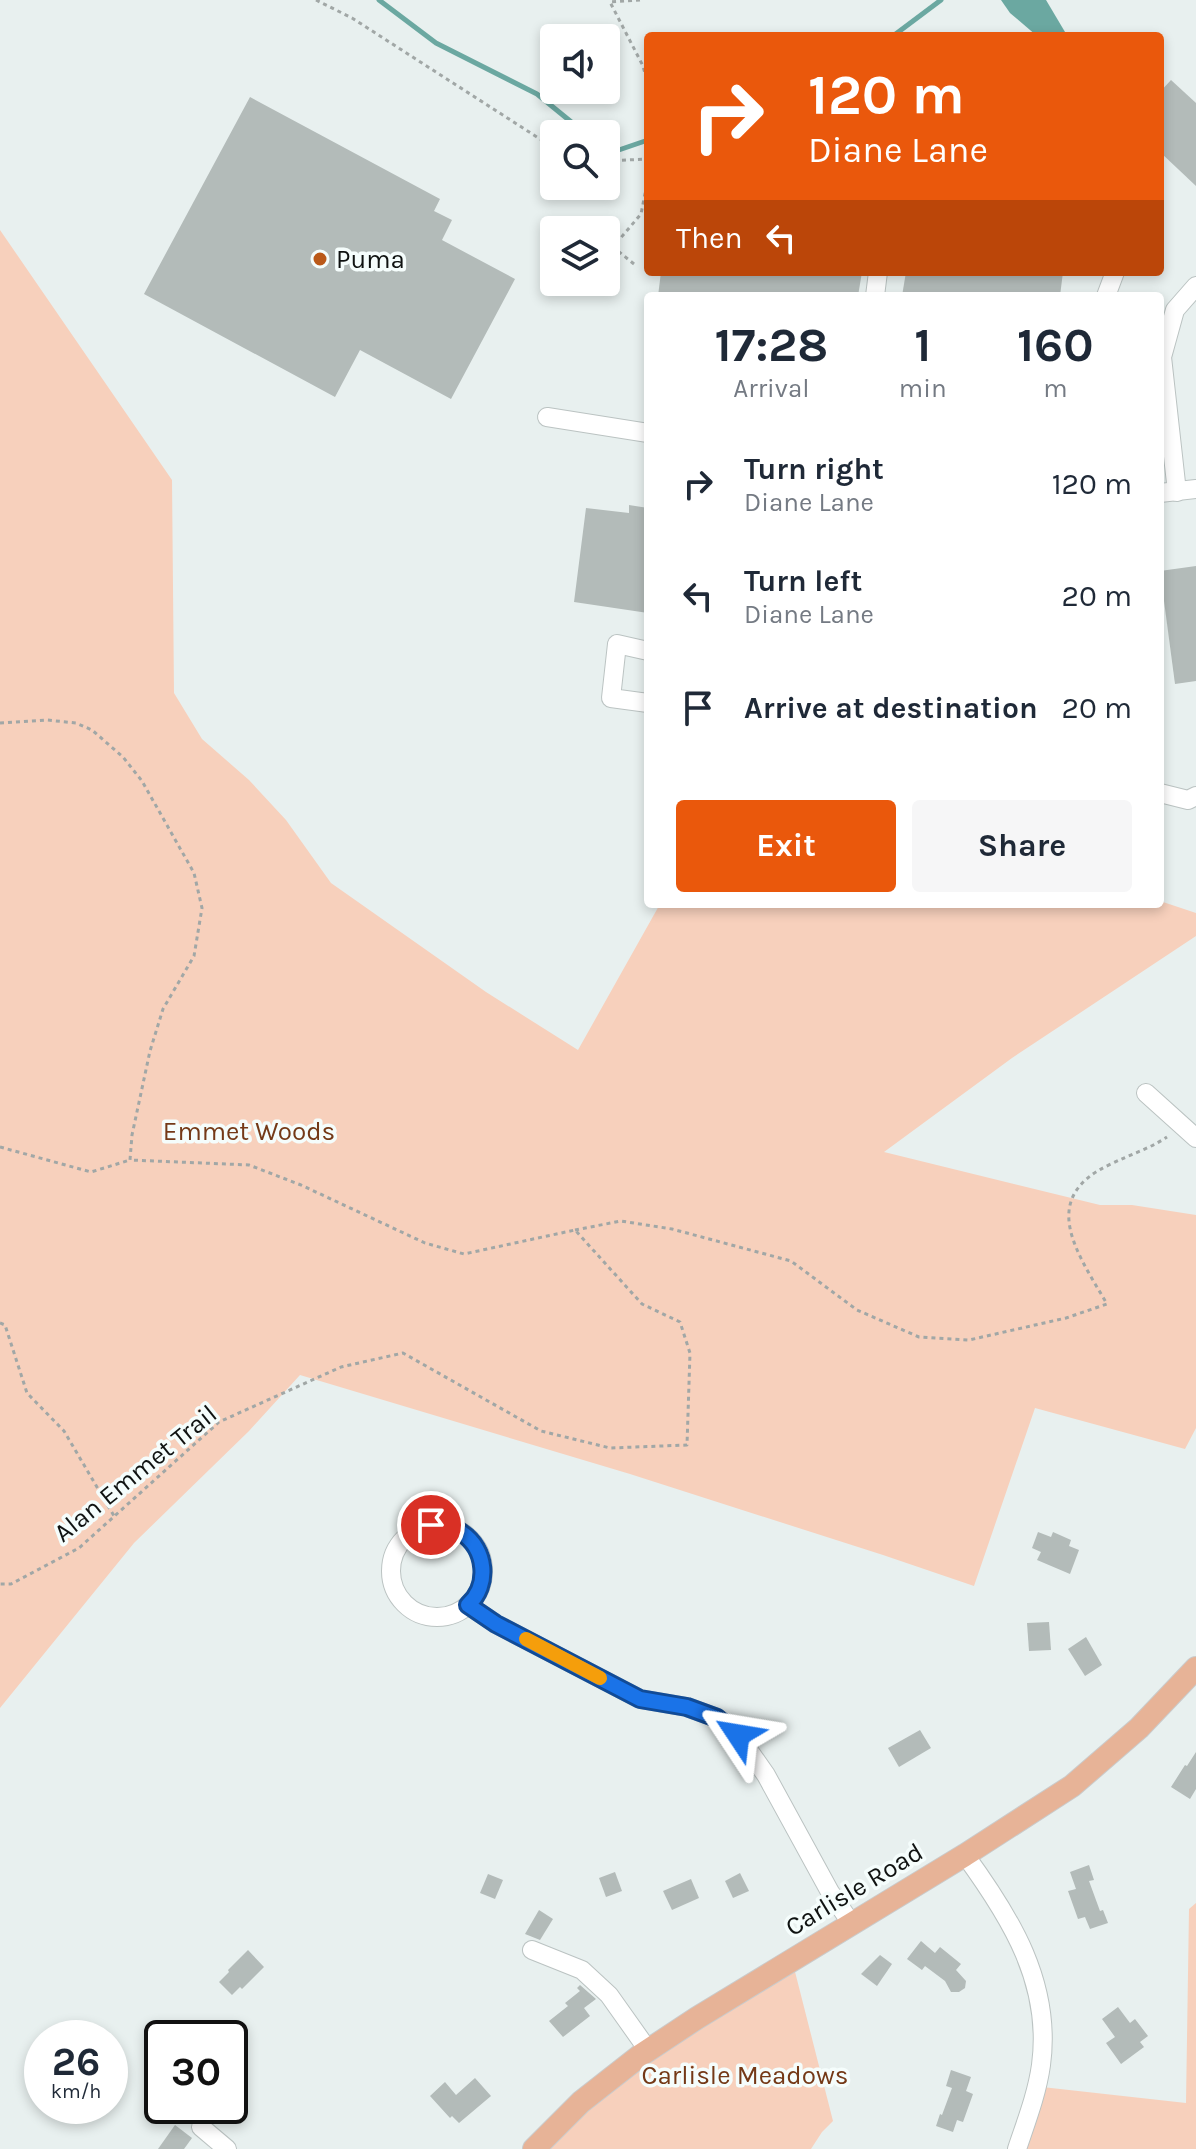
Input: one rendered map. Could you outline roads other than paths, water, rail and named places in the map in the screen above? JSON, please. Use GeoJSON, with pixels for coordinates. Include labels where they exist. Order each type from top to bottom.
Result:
{"type":"FeatureCollection","features":[{"type":"Feature","properties":{"kind":"main road","name":"Carlisle Road"},"geometry":{"type":"LineString","coordinates":[[534,2149],[581,2102],[648,2050],[1072,1786],[1139,1728],[1196,1668]]}},
{"type":"Feature","properties":{"kind":"street"},"geometry":{"type":"LineString","coordinates":[[1164,350],[1175,310],[1196,286]]}},
{"type":"Feature","properties":{"kind":"street"},"geometry":{"type":"LineString","coordinates":[[1164,402],[1168,492],[1196,489]]}},
{"type":"Feature","properties":{"kind":"street"},"geometry":{"type":"LineString","coordinates":[[547,417],[644,432]]}},
{"type":"Feature","properties":{"kind":"street"},"geometry":{"type":"LineString","coordinates":[[644,650],[617,644],[611,698],[644,702]]}},
{"type":"Feature","properties":{"kind":"street"},"geometry":{"type":"LineString","coordinates":[[1164,794],[1188,800],[1196,796]]}},
{"type":"Feature","properties":{"kind":"street"},"geometry":{"type":"LineString","coordinates":[[1146,1093],[1189,1132]]}},
{"type":"Feature","properties":{"kind":"street"},"geometry":{"type":"LineString","coordinates":[[431,1525],[446,1526],[460,1531],[473,1542],[481,1556],[483,1571],[481,1587],[468,1605],[446,1617],[431,1617],[404,1605],[395,1593],[390,1564],[404,1537],[431,1525]]}},
{"type":"Feature","properties":{"kind":"street"},"geometry":{"type":"LineString","coordinates":[[468,1605],[496,1624],[640,1699],[687,1707],[717,1718],[738,1735],[766,1775],[830,1892],[851,1923]]}},
{"type":"Feature","properties":{"kind":"street"},"geometry":{"type":"LineString","coordinates":[[965,1855],[1016,1931],[1031,1964],[1038,1990],[1043,2019],[1041,2068],[1017,2149]]}},
{"type":"Feature","properties":{"kind":"street"},"geometry":{"type":"LineString","coordinates":[[532,1950],[582,1970],[609,1995],[648,2050]]}},
{"type":"Feature","properties":{"kind":"street"},"geometry":{"type":"LineString","coordinates":[[201,2127],[227,2149]]}},
{"type":"Feature","properties":{"kind":"water"},"geometry":{"type":"Polygon","coordinates":[[[1001,0],[1046,0],[1065,32],[1032,32],[1010,13],[1001,0]]]}},
{"type":"Feature","properties":{"kind":"waterway"},"geometry":{"type":"LineString","coordinates":[[379,0],[436,43],[537,94],[569,120]]}},
{"type":"Feature","properties":{"kind":"waterway"},"geometry":{"type":"LineString","coordinates":[[898,32],[941,0]]}},
{"type":"Feature","properties":{"kind":"waterway"},"geometry":{"type":"LineString","coordinates":[[620,150],[644,141]]}},
{"type":"Feature","properties":{"kind":"place","name":"Puma"},"geometry":{"type":"Point","coordinates":[320,259]}},
{"type":"Feature","properties":{"kind":"park label","name":"Emmet Woods"},"geometry":{"type":"Point","coordinates":[249,1131]}},
{"type":"Feature","properties":{"kind":"park label","name":"Carlisle Meadows"},"geometry":{"type":"Point","coordinates":[745,2075]}}]}
